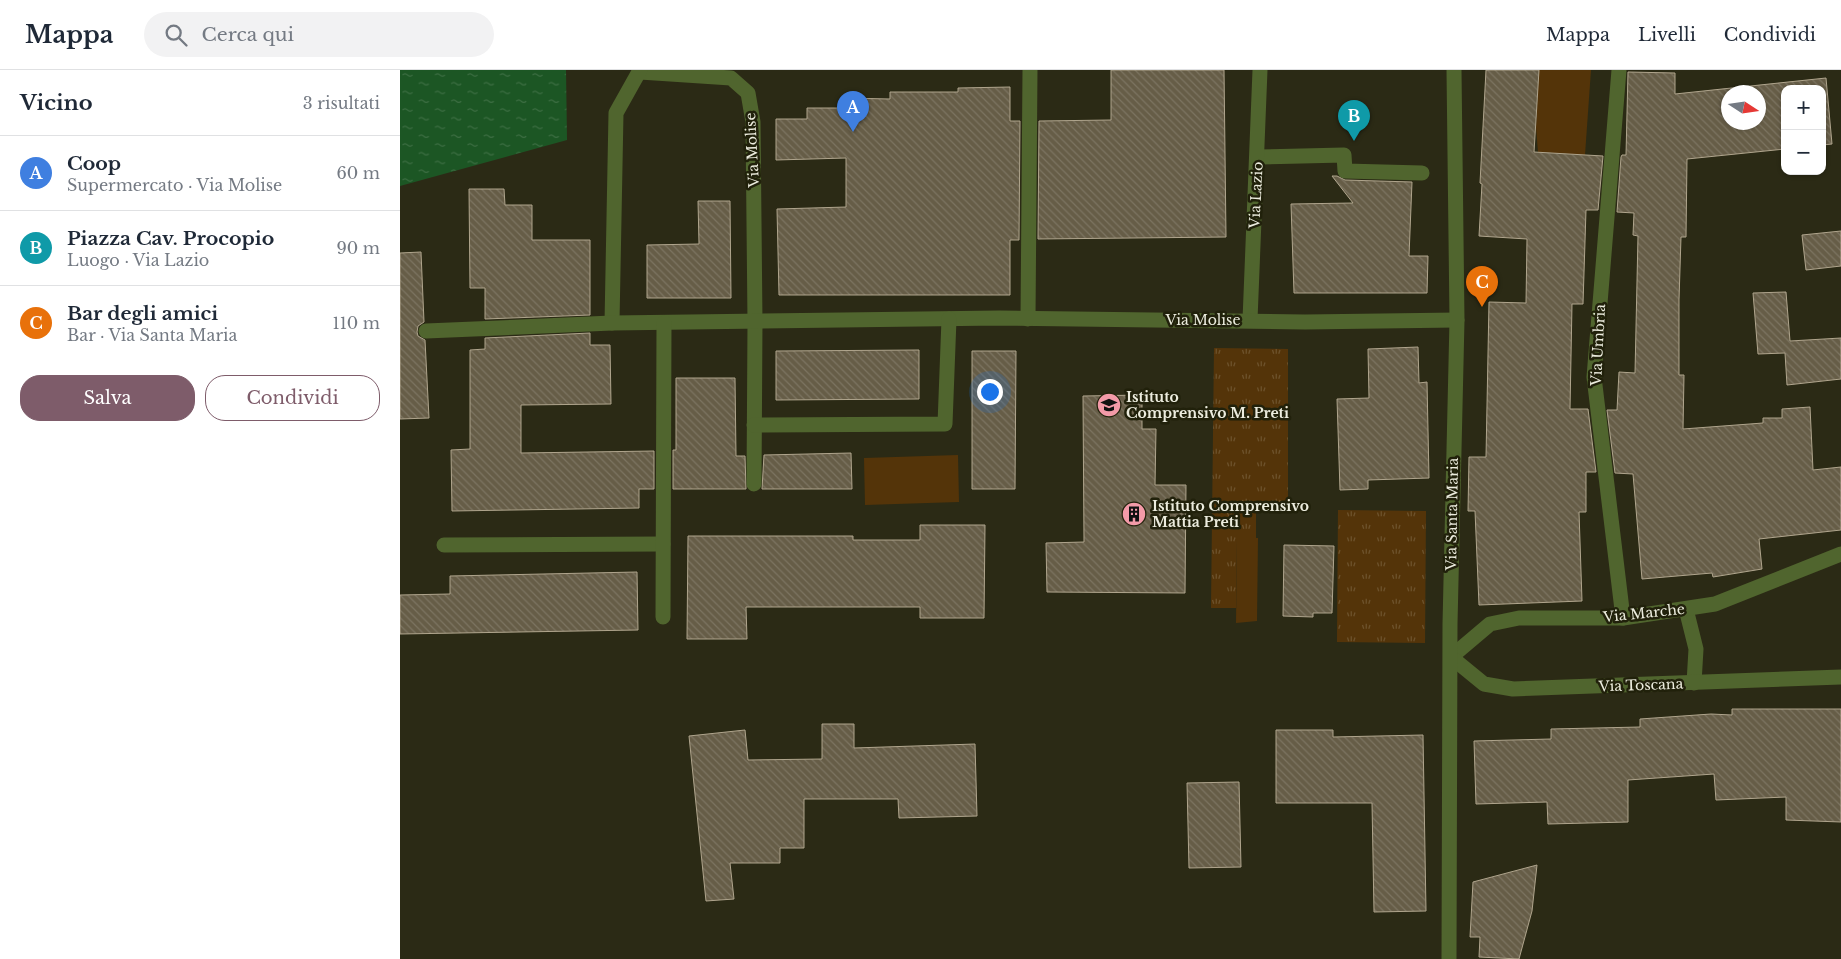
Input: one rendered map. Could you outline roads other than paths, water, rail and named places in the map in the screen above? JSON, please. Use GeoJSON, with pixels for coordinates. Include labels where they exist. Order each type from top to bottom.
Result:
{"type":"FeatureCollection","features":[{"type":"Feature","properties":{"kind":"street"},"geometry":{"type":"LineString","coordinates":[[1028,319],[1030,70]]}},
{"type":"Feature","properties":{"kind":"street","name":"Via Lazio"},"geometry":{"type":"LineString","coordinates":[[1250,320],[1260,70]]}},
{"type":"Feature","properties":{"kind":"street","name":"Via Santa Maria"},"geometry":{"type":"LineString","coordinates":[[1449,959],[1451,658],[1457,320],[1454,70]]}},
{"type":"Feature","properties":{"kind":"street","name":"Via Umbria"},"geometry":{"type":"LineString","coordinates":[[1619,70],[1594,377],[1623,618]]}},
{"type":"Feature","properties":{"kind":"street"},"geometry":{"type":"LineString","coordinates":[[612,323],[616,113],[640,71]]}},
{"type":"Feature","properties":{"kind":"street","name":"Via Molise"},"geometry":{"type":"LineString","coordinates":[[640,71],[731,78],[748,93],[753,122],[756,322],[754,484]]}},
{"type":"Feature","properties":{"kind":"street"},"geometry":{"type":"LineString","coordinates":[[1258,157],[1344,155],[1345,171],[1422,173]]}},
{"type":"Feature","properties":{"kind":"street"},"geometry":{"type":"LineString","coordinates":[[754,425],[945,424],[949,319]]}},
{"type":"Feature","properties":{"kind":"street","name":"Via Molise"},"geometry":{"type":"LineString","coordinates":[[426,331],[612,323],[949,319],[1250,320],[1305,322],[1457,320]]}},
{"type":"Feature","properties":{"kind":"street"},"geometry":{"type":"LineString","coordinates":[[662,617],[664,323]]}},
{"type":"Feature","properties":{"kind":"street"},"geometry":{"type":"LineString","coordinates":[[444,545],[663,544]]}},
{"type":"Feature","properties":{"kind":"street","name":"Via Marche"},"geometry":{"type":"LineString","coordinates":[[1451,658],[1490,624],[1519,618],[1623,618],[1686,610],[1715,604],[1841,554]]}},
{"type":"Feature","properties":{"kind":"street"},"geometry":{"type":"LineString","coordinates":[[1686,610],[1696,649],[1694,683]]}},
{"type":"Feature","properties":{"kind":"street","name":"Via Toscana"},"geometry":{"type":"LineString","coordinates":[[1451,658],[1484,684],[1513,689],[1841,678]]}},
{"type":"Feature","properties":{"kind":"water"},"geometry":{"type":"Polygon","coordinates":[[[400,70],[566,70],[567,140],[400,186],[400,70]]]}},
{"type":"Feature","properties":{"kind":"place","name":"Coop"},"geometry":{"type":"Point","coordinates":[853,132]}},
{"type":"Feature","properties":{"kind":"place","name":"Piazza Cav. Procopio"},"geometry":{"type":"Point","coordinates":[1354,141]}},
{"type":"Feature","properties":{"kind":"place","name":"Bar degli amici"},"geometry":{"type":"Point","coordinates":[1482,307]}},
{"type":"Feature","properties":{"kind":"place","name":"Istituto Comprensivo M. Preti"},"geometry":{"type":"Point","coordinates":[1109,405]}},
{"type":"Feature","properties":{"kind":"place","name":"Istituto Comprensivo Mattia Preti"},"geometry":{"type":"Point","coordinates":[1134,514]}}]}
